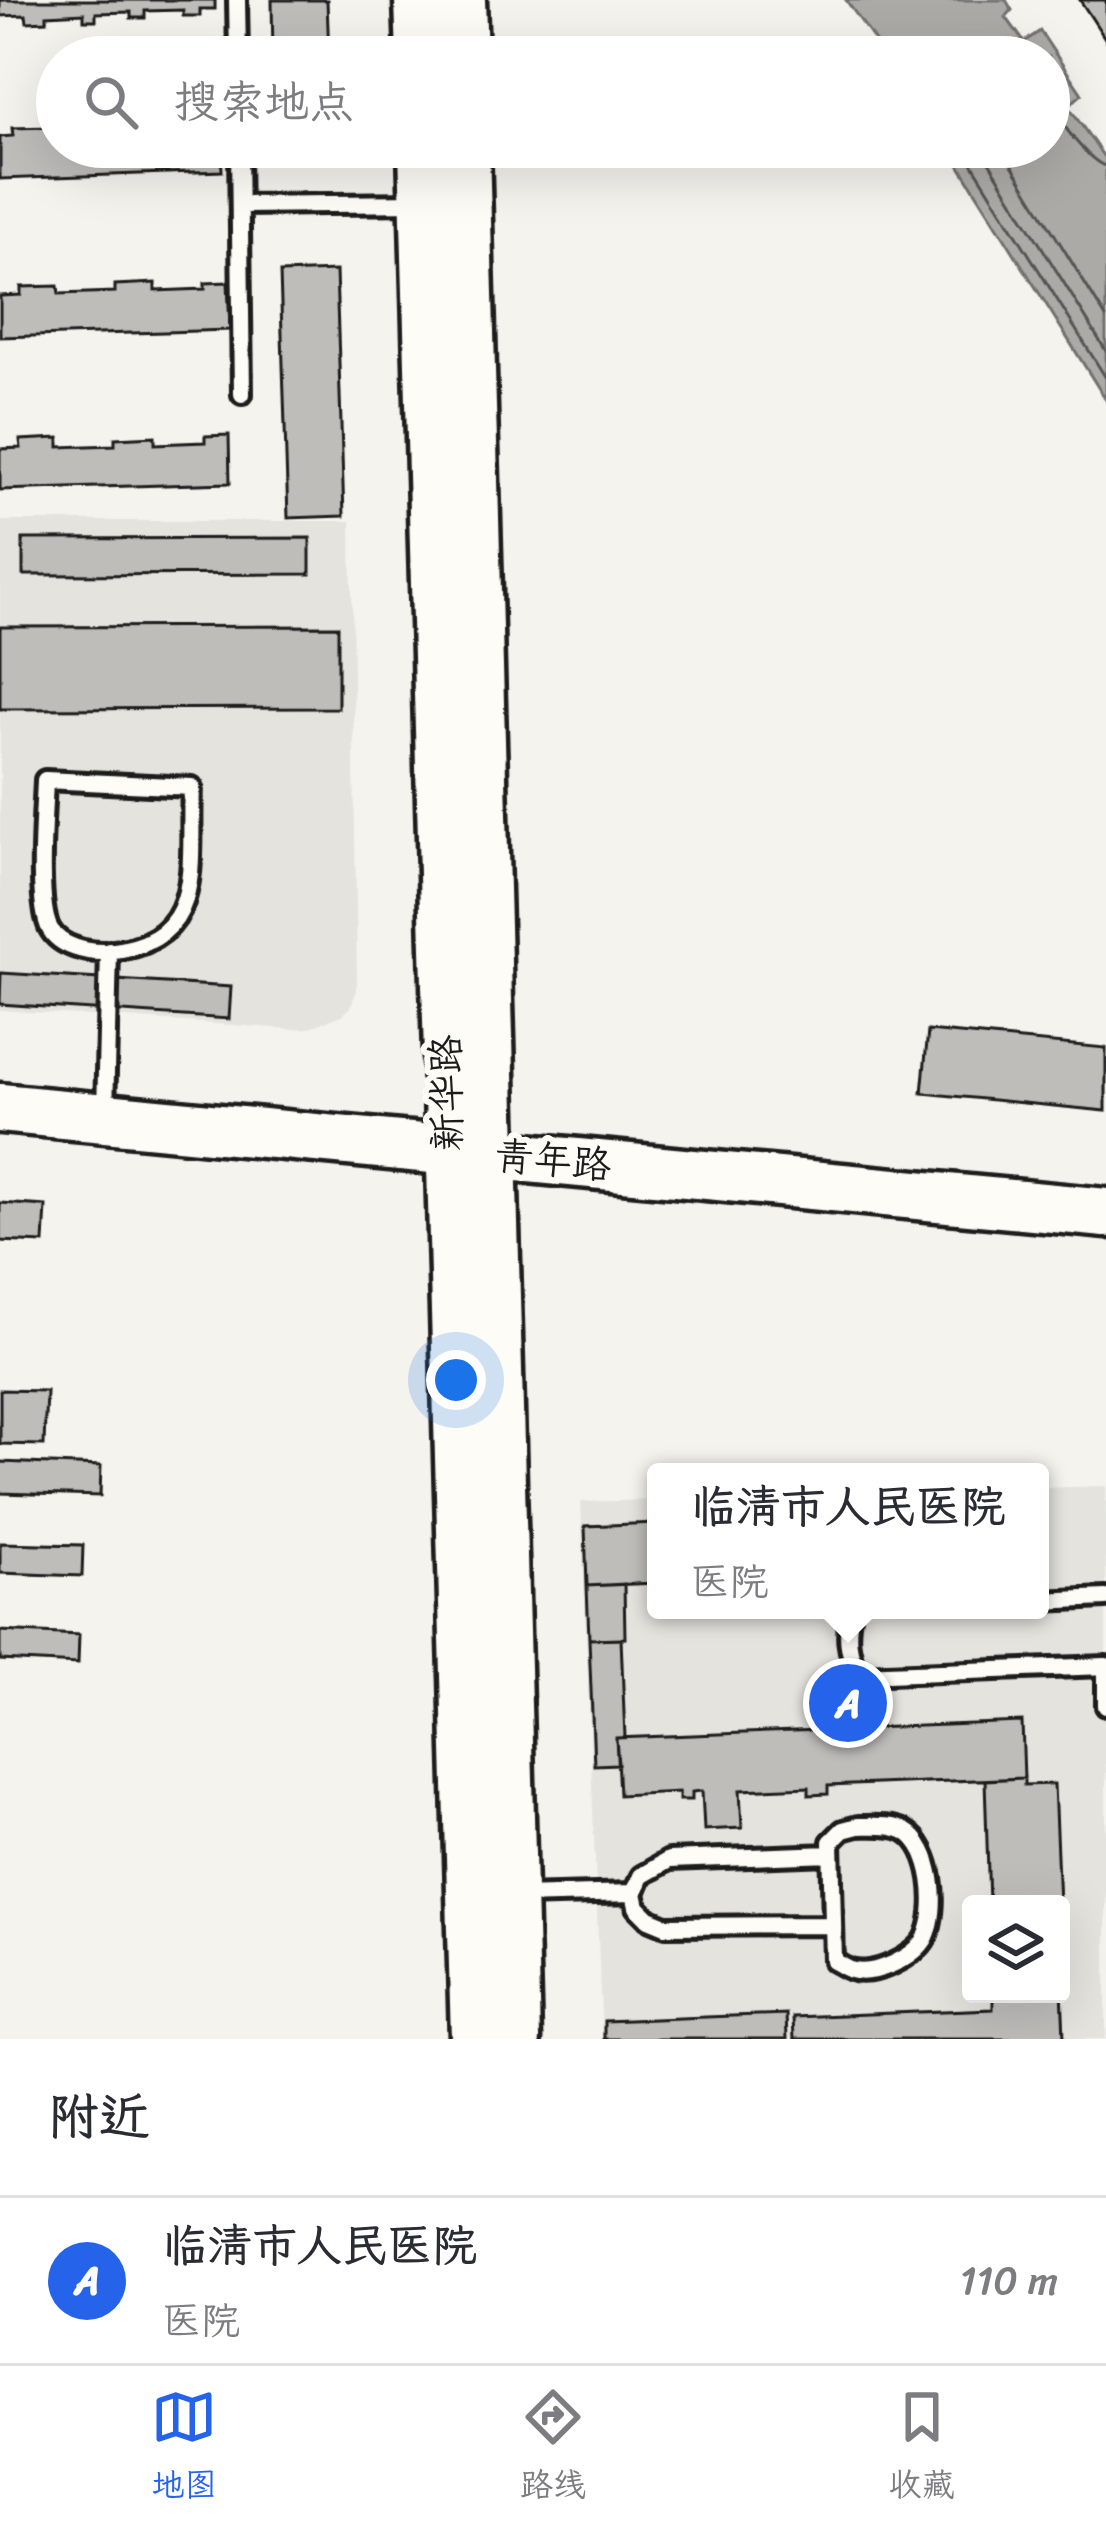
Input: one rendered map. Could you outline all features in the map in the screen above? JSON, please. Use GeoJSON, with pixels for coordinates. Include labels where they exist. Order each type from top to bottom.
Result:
{"type":"FeatureCollection","features":[{"type":"Feature","properties":{"kind":"main road"},"geometry":{"type":"LineString","coordinates":[[419,0],[420,36]]}},
{"type":"Feature","properties":{"kind":"main road"},"geometry":{"type":"LineString","coordinates":[[461,0],[462,36]]}},
{"type":"Feature","properties":{"kind":"main road","name":"新华路"},"geometry":{"type":"LineString","coordinates":[[423,168],[468,1152],[512,1896],[516,2039]]}},
{"type":"Feature","properties":{"kind":"main road","name":"新华路"},"geometry":{"type":"LineString","coordinates":[[465,168],[475,2039]]}},
{"type":"Feature","properties":{"kind":"main road","name":"青年路"},"geometry":{"type":"LineString","coordinates":[[0,1108],[1106,1213]]}},
{"type":"Feature","properties":{"kind":"lane"},"geometry":{"type":"LineString","coordinates":[[237,0],[238,36]]}},
{"type":"Feature","properties":{"kind":"lane"},"geometry":{"type":"LineString","coordinates":[[239,168],[242,394]]}},
{"type":"Feature","properties":{"kind":"lane"},"geometry":{"type":"LineString","coordinates":[[240,205],[424,202]]}},
{"type":"Feature","properties":{"kind":"lane"},"geometry":{"type":"LineString","coordinates":[[45,780],[192,787],[186,902],[178,921],[158,939],[109,951],[67,945],[50,930],[44,908],[45,780]]}},
{"type":"Feature","properties":{"kind":"lane"},"geometry":{"type":"LineString","coordinates":[[105,1118],[109,951]]}},
{"type":"Feature","properties":{"kind":"lane"},"geometry":{"type":"LineString","coordinates":[[1049,1601],[1106,1598]]}},
{"type":"Feature","properties":{"kind":"lane"},"geometry":{"type":"LineString","coordinates":[[849,1619],[848,1654],[859,1675],[1106,1666],[1106,1706]]}},
{"type":"Feature","properties":{"kind":"lane"},"geometry":{"type":"LineString","coordinates":[[880,1826],[903,1830],[919,1844],[931,1884],[926,1937],[910,1954],[890,1964],[852,1971],[834,1961],[833,1925],[831,1842],[843,1830],[880,1826]]}},
{"type":"Feature","properties":{"kind":"lane"},"geometry":{"type":"LineString","coordinates":[[831,1855],[669,1860],[641,1876],[634,1893],[637,1907],[666,1926],[833,1925]]}},
{"type":"Feature","properties":{"kind":"lane"},"geometry":{"type":"LineString","coordinates":[[512,1896],[634,1893]]}},
{"type":"Feature","properties":{"kind":"shaded area"},"geometry":{"type":"Polygon","coordinates":[[[0,521],[351,521],[357,990],[342,1015],[308,1028],[290,1029],[0,1010],[0,521]]]}},
{"type":"Feature","properties":{"kind":"shaded area"},"geometry":{"type":"Polygon","coordinates":[[[1106,1486],[1106,2039],[602,2039],[581,1502],[647,1500],[647,1619],[1049,1619],[1049,1488],[1106,1486]]]}},
{"type":"Feature","properties":{"kind":"water"},"geometry":{"type":"Polygon","coordinates":[[[846,0],[1006,0],[1012,10],[1006,17],[1020,36],[871,36],[846,0]]]}},
{"type":"Feature","properties":{"kind":"water"},"geometry":{"type":"Polygon","coordinates":[[[1070,76],[1082,94],[1070,104],[1070,76]]]}},
{"type":"Feature","properties":{"kind":"water"},"geometry":{"type":"Polygon","coordinates":[[[1070,109],[1106,160],[1106,400],[961,168],[1070,168],[1070,109]]]}},
{"type":"Feature","properties":{"kind":"building"},"geometry":{"type":"Polygon","coordinates":[[[0,0],[215,0],[215,9],[200,9],[200,16],[183,16],[183,10],[145,11],[145,18],[131,18],[131,12],[96,13],[96,20],[84,20],[84,13],[47,15],[47,21],[27,22],[26,15],[0,16],[0,0]]]}},
{"type":"Feature","properties":{"kind":"building"},"geometry":{"type":"Polygon","coordinates":[[[272,0],[327,0],[328,36],[273,36],[272,0]]]}},
{"type":"Feature","properties":{"kind":"building"},"geometry":{"type":"Polygon","coordinates":[[[1080,0],[1106,0],[1106,40],[1080,0]]]}},
{"type":"Feature","properties":{"kind":"building"},"geometry":{"type":"Polygon","coordinates":[[[36,127],[36,168],[222,171],[0,179],[0,137],[13,136],[12,128],[36,127]]]}},
{"type":"Feature","properties":{"kind":"building"},"geometry":{"type":"Polygon","coordinates":[[[336,271],[344,516],[288,518],[280,273],[336,271]]]}},
{"type":"Feature","properties":{"kind":"building"},"geometry":{"type":"Polygon","coordinates":[[[228,282],[230,330],[0,337],[0,296],[21,295],[21,287],[58,286],[59,294],[115,292],[115,285],[155,283],[155,291],[205,289],[205,283],[228,282]]]}},
{"type":"Feature","properties":{"kind":"building"},"geometry":{"type":"Polygon","coordinates":[[[229,435],[230,483],[0,490],[0,449],[21,448],[20,440],[59,438],[59,447],[115,445],[115,438],[155,436],[155,444],[205,442],[205,436],[229,435]]]}},
{"type":"Feature","properties":{"kind":"building"},"geometry":{"type":"Polygon","coordinates":[[[310,538],[310,574],[23,575],[23,539],[310,538]]]}},
{"type":"Feature","properties":{"kind":"building"},"geometry":{"type":"Polygon","coordinates":[[[338,626],[338,708],[0,709],[0,627],[338,626]]]}},
{"type":"Feature","properties":{"kind":"building"},"geometry":{"type":"Polygon","coordinates":[[[1,973],[231,987],[229,1019],[0,1004],[1,973]]]}},
{"type":"Feature","properties":{"kind":"building"},"geometry":{"type":"Polygon","coordinates":[[[928,1031],[1106,1048],[1106,1111],[922,1093],[928,1031]]]}},
{"type":"Feature","properties":{"kind":"building"},"geometry":{"type":"Polygon","coordinates":[[[0,1203],[46,1206],[44,1243],[0,1241],[0,1203]]]}},
{"type":"Feature","properties":{"kind":"building"},"geometry":{"type":"Polygon","coordinates":[[[0,1390],[46,1391],[44,1445],[0,1444],[0,1390]]]}},
{"type":"Feature","properties":{"kind":"building"},"geometry":{"type":"Polygon","coordinates":[[[0,1462],[101,1466],[100,1496],[0,1493],[0,1462]]]}},
{"type":"Feature","properties":{"kind":"building"},"geometry":{"type":"Polygon","coordinates":[[[647,1523],[647,1583],[587,1586],[585,1526],[647,1523]]]}},
{"type":"Feature","properties":{"kind":"building"},"geometry":{"type":"Polygon","coordinates":[[[0,1543],[83,1545],[82,1576],[0,1573],[0,1543]]]}},
{"type":"Feature","properties":{"kind":"building"},"geometry":{"type":"Polygon","coordinates":[[[624,1584],[625,1638],[589,1639],[587,1586],[624,1584]]]}},
{"type":"Feature","properties":{"kind":"building"},"geometry":{"type":"Polygon","coordinates":[[[0,1631],[79,1635],[78,1664],[0,1660],[0,1631]]]}},
{"type":"Feature","properties":{"kind":"building"},"geometry":{"type":"Polygon","coordinates":[[[621,1638],[625,1738],[616,1738],[618,1764],[594,1765],[589,1639],[621,1638]]]}},
{"type":"Feature","properties":{"kind":"building"},"geometry":{"type":"Polygon","coordinates":[[[1022,1722],[1024,1778],[828,1786],[828,1794],[809,1795],[809,1787],[740,1790],[742,1828],[704,1830],[702,1791],[692,1792],[692,1800],[679,1800],[679,1792],[619,1795],[616,1738],[1022,1722]]]}},
{"type":"Feature","properties":{"kind":"building"},"geometry":{"type":"Polygon","coordinates":[[[1024,1778],[1024,1785],[1054,1784],[1059,1895],[989,1895],[985,1780],[1024,1778]]]}},
{"type":"Feature","properties":{"kind":"building"},"geometry":{"type":"Polygon","coordinates":[[[993,2003],[1063,2003],[1064,2039],[794,2039],[793,2017],[993,2009],[993,2003]]]}},
{"type":"Feature","properties":{"kind":"building"},"geometry":{"type":"Polygon","coordinates":[[[786,2014],[787,2039],[604,2039],[604,2021],[786,2014]]]}},
{"type":"Feature","properties":{"kind":"place","name":"临清市人民医院"},"geometry":{"type":"Point","coordinates":[848,1703]}}]}
